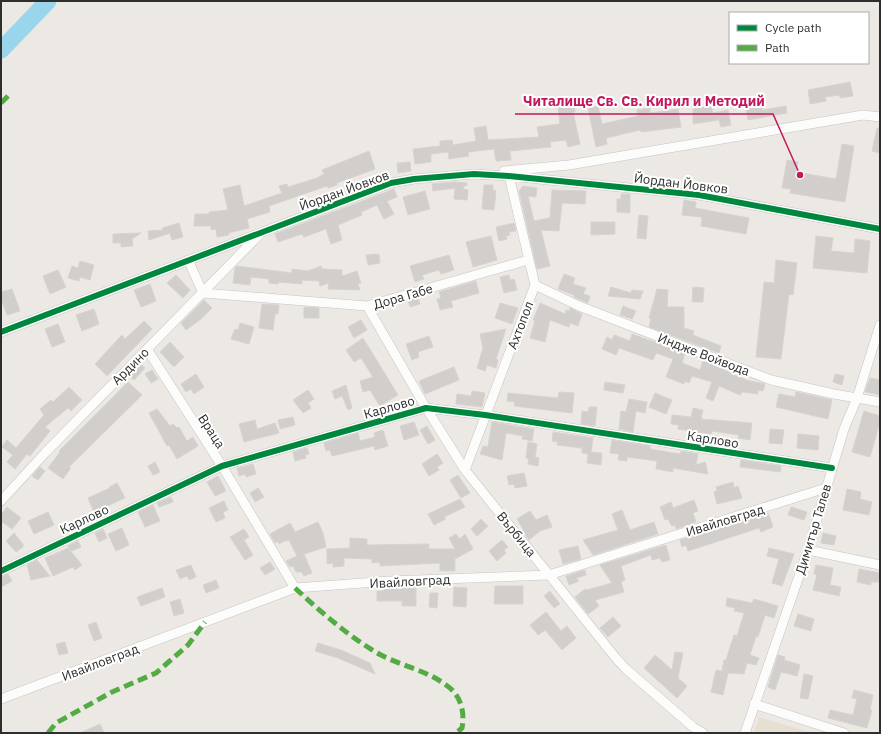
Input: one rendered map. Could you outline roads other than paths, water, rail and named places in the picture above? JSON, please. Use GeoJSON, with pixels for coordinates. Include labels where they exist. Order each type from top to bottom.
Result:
{"type":"FeatureCollection","features":[{"type":"Feature","properties":{"kind":"street"},"geometry":{"type":"LineString","coordinates":[[474,174],[569,166],[863,115],[880,117]]}},
{"type":"Feature","properties":{"kind":"street","name":"Йордан Йовков"},"geometry":{"type":"LineString","coordinates":[[1,332],[391,183],[414,179],[474,174],[509,176],[699,195],[880,229]]}},
{"type":"Feature","properties":{"kind":"street","name":"Ахтопол"},"geometry":{"type":"LineString","coordinates":[[465,470],[535,286],[509,176]]}},
{"type":"Feature","properties":{"kind":"street","name":"Ардино"},"geometry":{"type":"LineString","coordinates":[[1,501],[45,453],[260,233]]}},
{"type":"Feature","properties":{"kind":"street"},"geometry":{"type":"LineString","coordinates":[[188,260],[203,293]]}},
{"type":"Feature","properties":{"kind":"street","name":"Дора Габе"},"geometry":{"type":"LineString","coordinates":[[203,293],[367,306],[528,260]]}},
{"type":"Feature","properties":{"kind":"street","name":"Индже Войвода"},"geometry":{"type":"LineString","coordinates":[[535,286],[579,306],[771,380],[880,402]]}},
{"type":"Feature","properties":{"kind":"street","name":"Върбица"},"geometry":{"type":"LineString","coordinates":[[367,306],[426,408],[465,470],[626,669],[693,727],[703,733]]}},
{"type":"Feature","properties":{"kind":"street","name":"Димитър Талев"},"geometry":{"type":"LineString","coordinates":[[745,733],[808,550],[844,429],[857,398],[880,325]]}},
{"type":"Feature","properties":{"kind":"street","name":"Враца"},"geometry":{"type":"LineString","coordinates":[[147,349],[222,466],[295,588]]}},
{"type":"Feature","properties":{"kind":"street","name":"Карлово"},"geometry":{"type":"LineString","coordinates":[[1,571],[222,466],[426,408],[485,415],[832,468]]}},
{"type":"Feature","properties":{"kind":"street","name":"Ивайловград"},"geometry":{"type":"LineString","coordinates":[[1,699],[295,588],[390,581],[549,575],[826,488]]}},
{"type":"Feature","properties":{"kind":"street"},"geometry":{"type":"LineString","coordinates":[[808,550],[880,565]]}},
{"type":"Feature","properties":{"kind":"street"},"geometry":{"type":"LineString","coordinates":[[754,704],[844,733]]}},
{"type":"Feature","properties":{"kind":"waterway"},"geometry":{"type":"LineString","coordinates":[[1,50],[48,1]]}},
{"type":"Feature","properties":{"kind":"place","name":"Читалище Св. Св. Кирил и Методий"},"geometry":{"type":"Point","coordinates":[800,175]}}]}
